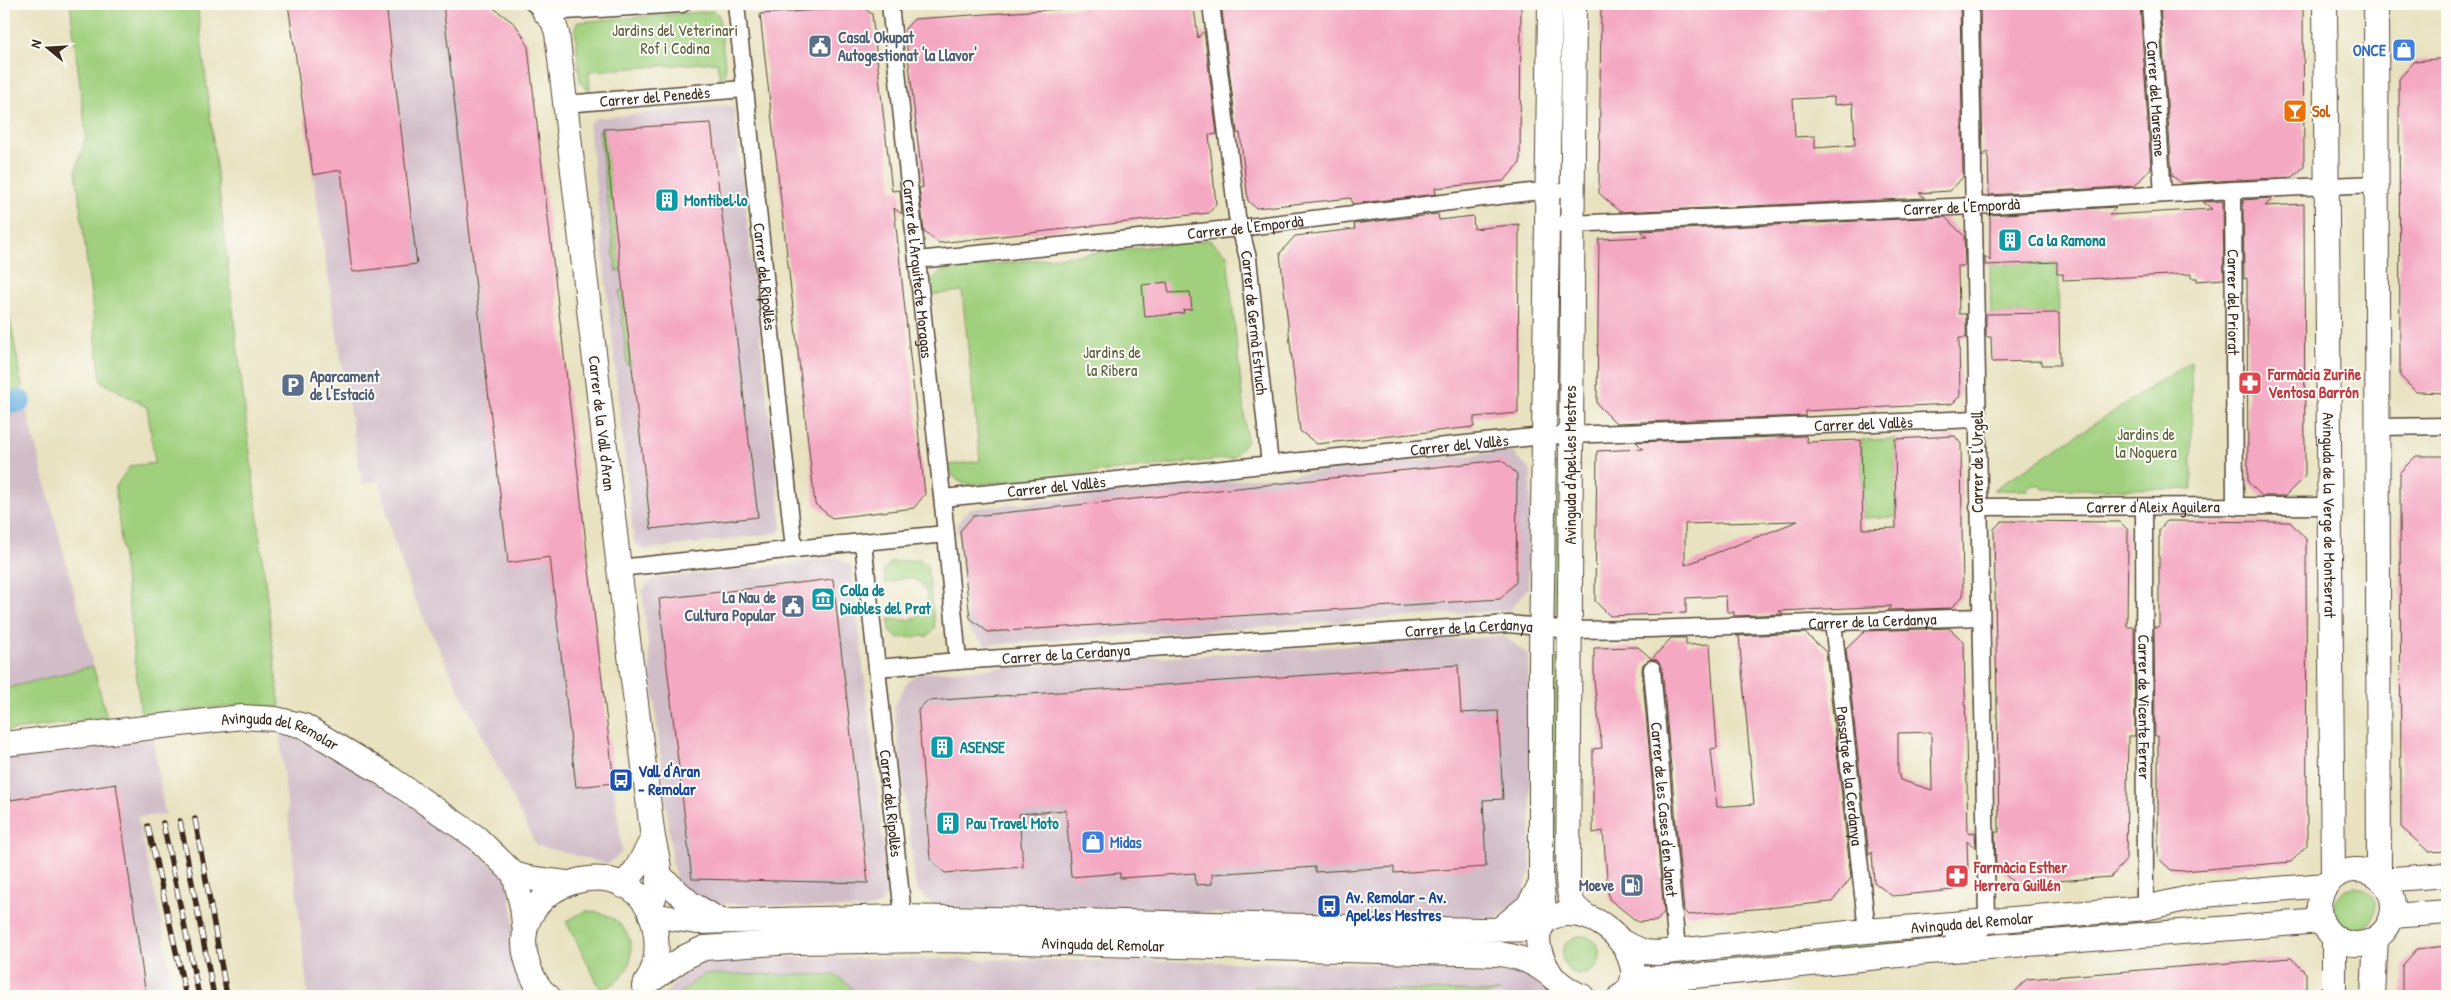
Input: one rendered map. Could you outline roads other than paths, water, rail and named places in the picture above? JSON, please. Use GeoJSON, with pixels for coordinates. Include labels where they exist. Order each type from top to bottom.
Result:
{"type":"FeatureCollection","features":[{"type":"Feature","properties":{"kind":"street"},"geometry":{"type":"LineString","coordinates":[[539,7],[682,4]]}},
{"type":"Feature","properties":{"kind":"street","name":"Carrer del Ripollès"},"geometry":{"type":"LineString","coordinates":[[736,4],[794,549]]}},
{"type":"Feature","properties":{"kind":"street","name":"Carrer de l'Arquitecte Moragas"},"geometry":{"type":"LineString","coordinates":[[890,4],[943,498],[958,661]]}},
{"type":"Feature","properties":{"kind":"street","name":"Carrer de Germà Estruch"},"geometry":{"type":"LineString","coordinates":[[1211,4],[1235,204],[1248,258],[1270,465]]}},
{"type":"Feature","properties":{"kind":"street","name":"Avinguda d'Apel·les Mestres"},"geometry":{"type":"LineString","coordinates":[[1543,925],[1541,884],[1543,436],[1550,4]]}},
{"type":"Feature","properties":{"kind":"street","name":"Avinguda d'Apel·les Mestres"},"geometry":{"type":"LineString","coordinates":[[1574,4],[1568,884],[1570,902],[1577,911],[1589,918]]}},
{"type":"Feature","properties":{"kind":"street","name":"Carrer de l'Urgell"},"geometry":{"type":"LineString","coordinates":[[1970,4],[1987,920]]}},
{"type":"Feature","properties":{"kind":"street","name":"Carrer del Maresme"},"geometry":{"type":"LineString","coordinates":[[2150,4],[2163,194]]}},
{"type":"Feature","properties":{"kind":"street","name":"Avinguda de la Verge de Montserrat"},"geometry":{"type":"LineString","coordinates":[[2325,4],[2330,506],[2329,881]]}},
{"type":"Feature","properties":{"kind":"street"},"geometry":{"type":"LineString","coordinates":[[2376,4],[2380,879]]}},
{"type":"Feature","properties":{"kind":"street","name":"Carrer de la Vall d'Aran"},"geometry":{"type":"LineString","coordinates":[[539,7],[553,22],[557,33],[619,568],[653,838],[661,877]]}},
{"type":"Feature","properties":{"kind":"street","name":"Carrer del Penedès"},"geometry":{"type":"LineString","coordinates":[[565,104],[744,89]]}},
{"type":"Feature","properties":{"kind":"street","name":"Carrer de l'Empordà"},"geometry":{"type":"LineString","coordinates":[[1547,225],[1974,206],[2233,190],[2377,184]]}},
{"type":"Feature","properties":{"kind":"street","name":"Carrer del Priorat"},"geometry":{"type":"LineString","coordinates":[[2233,190],[2235,506]]}},
{"type":"Feature","properties":{"kind":"street","name":"Carrer de l'Empordà"},"geometry":{"type":"LineString","coordinates":[[918,260],[1240,228],[1547,192],[1572,191]]}},
{"type":"Feature","properties":{"kind":"street","name":"Carrer del Vallès"},"geometry":{"type":"LineString","coordinates":[[943,498],[1543,436],[1977,419]]}},
{"type":"Feature","properties":{"kind":"street"},"geometry":{"type":"LineString","coordinates":[[2378,426],[2447,426]]}},
{"type":"Feature","properties":{"kind":"street","name":"Carrer de Vicente Ferrer"},"geometry":{"type":"LineString","coordinates":[[2144,506],[2145,908]]}},
{"type":"Feature","properties":{"kind":"street","name":"Carrer d'Aleix Aguilera"},"geometry":{"type":"LineString","coordinates":[[1978,507],[2330,506]]}},
{"type":"Feature","properties":{"kind":"street"},"geometry":{"type":"LineString","coordinates":[[619,568],[946,534]]}},
{"type":"Feature","properties":{"kind":"street","name":"Carrer del Ripollès"},"geometry":{"type":"LineString","coordinates":[[864,542],[904,929]]}},
{"type":"Feature","properties":{"kind":"street","name":"Carrer de la Cerdanya"},"geometry":{"type":"LineString","coordinates":[[877,668],[1510,624],[1570,630],[1666,629],[1980,617]]}},
{"type":"Feature","properties":{"kind":"street","name":"Passatge de la Cerdanya"},"geometry":{"type":"LineString","coordinates":[[1833,622],[1867,931]]}},
{"type":"Feature","properties":{"kind":"street","name":"Carrer de les Cases d'en Janet"},"geometry":{"type":"LineString","coordinates":[[1652,669],[1677,950]]}},
{"type":"Feature","properties":{"kind":"street","name":"Avinguda del Remolar"},"geometry":{"type":"LineString","coordinates":[[4,744],[242,717],[274,719],[304,726],[381,772],[477,838],[514,874]]}},
{"type":"Feature","properties":{"kind":"street"},"geometry":{"type":"LineString","coordinates":[[623,886],[637,868],[653,838]]}},
{"type":"Feature","properties":{"kind":"street"},"geometry":{"type":"LineString","coordinates":[[2328,929],[2353,944],[2361,944],[2376,938],[2387,928],[2392,916],[2392,897],[2380,879],[2372,873],[2356,870],[2340,873],[2329,881],[2320,898],[2328,929],[2334,996]]}},
{"type":"Feature","properties":{"kind":"street"},"geometry":{"type":"LineString","coordinates":[[544,995],[530,974],[526,960],[522,906],[514,874],[528,878],[566,883]]}},
{"type":"Feature","properties":{"kind":"street"},"geometry":{"type":"LineString","coordinates":[[2380,879],[2447,875]]}},
{"type":"Feature","properties":{"kind":"street"},"geometry":{"type":"LineString","coordinates":[[650,911],[661,877]]}},
{"type":"Feature","properties":{"kind":"street"},"geometry":{"type":"LineString","coordinates":[[661,877],[690,903],[719,920]]}},
{"type":"Feature","properties":{"kind":"street"},"geometry":{"type":"LineString","coordinates":[[525,932],[533,911],[548,894],[566,883],[583,878],[601,879],[623,886],[638,895],[650,911],[658,943],[655,964],[640,990]]}},
{"type":"Feature","properties":{"kind":"street","name":"Avinguda del Remolar"},"geometry":{"type":"LineString","coordinates":[[1620,941],[1651,953],[1987,920],[2145,908],[2203,895],[2329,881]]}},
{"type":"Feature","properties":{"kind":"street"},"geometry":{"type":"LineString","coordinates":[[1500,929],[1528,906],[1541,884]]}},
{"type":"Feature","properties":{"kind":"street","name":"Avinguda del Remolar"},"geometry":{"type":"LineString","coordinates":[[650,911],[696,922],[719,920],[1500,954],[1523,959],[1538,966],[1560,985],[1582,996]]}},
{"type":"Feature","properties":{"kind":"street"},"geometry":{"type":"LineString","coordinates":[[2392,916],[2447,912]]}},
{"type":"Feature","properties":{"kind":"street","name":"Avinguda del Remolar"},"geometry":{"type":"LineString","coordinates":[[1560,985],[1545,965],[1538,942],[1543,925],[1554,915],[1563,913],[1589,918],[1602,925],[1620,941],[1629,957],[1637,989],[1938,951],[2328,929]]}},
{"type":"Feature","properties":{"kind":"street"},"geometry":{"type":"LineString","coordinates":[[1938,951],[1951,943],[1977,935],[1985,926],[1987,920]]}},
{"type":"Feature","properties":{"kind":"street","name":"Avinguda del Remolar"},"geometry":{"type":"LineString","coordinates":[[640,990],[685,957],[704,948],[801,942],[904,929],[1480,930],[1543,925]]}},
{"type":"Feature","properties":{"kind":"street"},"geometry":{"type":"LineString","coordinates":[[2373,996],[2376,938]]}},
{"type":"Feature","properties":{"kind":"waterway"},"geometry":{"type":"LineString","coordinates":[[4,403],[20,401]]}},
{"type":"Feature","properties":{"kind":"railway"},"geometry":{"type":"LineString","coordinates":[[195,819],[227,996]]}},
{"type":"Feature","properties":{"kind":"railway"},"geometry":{"type":"LineString","coordinates":[[180,821],[214,996]]}},
{"type":"Feature","properties":{"kind":"railway"},"geometry":{"type":"LineString","coordinates":[[163,823],[199,996]]}},
{"type":"Feature","properties":{"kind":"railway"},"geometry":{"type":"LineString","coordinates":[[148,826],[186,996]]}},
{"type":"Feature","properties":{"kind":"place","name":"Casal Okupat Autogestionat 'la Llavor'"},"geometry":{"type":"Point","coordinates":[820,46]}},
{"type":"Feature","properties":{"kind":"place","name":"ONCE"},"geometry":{"type":"Point","coordinates":[2404,50]}},
{"type":"Feature","properties":{"kind":"place","name":"Sol"},"geometry":{"type":"Point","coordinates":[2295,111]}},
{"type":"Feature","properties":{"kind":"place","name":"Montibel·lo"},"geometry":{"type":"Point","coordinates":[667,200]}},
{"type":"Feature","properties":{"kind":"place","name":"Ca la Ramona"},"geometry":{"type":"Point","coordinates":[2010,240]}},
{"type":"Feature","properties":{"kind":"place","name":"Farmàcia Zuriñe Ventosa Barrón"},"geometry":{"type":"Point","coordinates":[2250,383]}},
{"type":"Feature","properties":{"kind":"place","name":"Aparcament de l'Estació"},"geometry":{"type":"Point","coordinates":[293,385]}},
{"type":"Feature","properties":{"kind":"place","name":"Colla de Diables del Prat"},"geometry":{"type":"Point","coordinates":[823,599]}},
{"type":"Feature","properties":{"kind":"place","name":"La Nau de Cultura Popular"},"geometry":{"type":"Point","coordinates":[793,606]}},
{"type":"Feature","properties":{"kind":"place","name":"ASENSE"},"geometry":{"type":"Point","coordinates":[942,747]}},
{"type":"Feature","properties":{"kind":"place","name":"Vall d'Aran - Remolar"},"geometry":{"type":"Point","coordinates":[621,780]}},
{"type":"Feature","properties":{"kind":"place","name":"Pau Travel Moto"},"geometry":{"type":"Point","coordinates":[948,823]}},
{"type":"Feature","properties":{"kind":"place","name":"Midas"},"geometry":{"type":"Point","coordinates":[1093,842]}},
{"type":"Feature","properties":{"kind":"place","name":"Farmàcia Esther Herrera Guillén"},"geometry":{"type":"Point","coordinates":[1957,876]}},
{"type":"Feature","properties":{"kind":"place","name":"Moeve"},"geometry":{"type":"Point","coordinates":[1632,885]}},
{"type":"Feature","properties":{"kind":"place","name":"Av. Remolar - Av. Apel·les Mestres"},"geometry":{"type":"Point","coordinates":[1329,906]}},
{"type":"Feature","properties":{"kind":"park label","name":"Jardins del Veterinari Rof i Codina"},"geometry":{"type":"Point","coordinates":[675,39]}},
{"type":"Feature","properties":{"kind":"park label","name":"Jardins de la Ribera"},"geometry":{"type":"Point","coordinates":[1112,361]}},
{"type":"Feature","properties":{"kind":"park label","name":"Jardins de la Noguera"},"geometry":{"type":"Point","coordinates":[2146,443]}}]}
